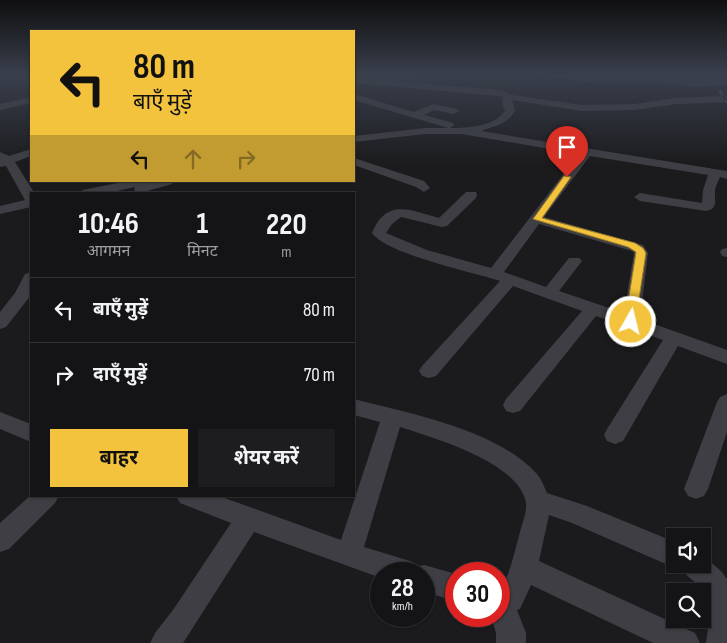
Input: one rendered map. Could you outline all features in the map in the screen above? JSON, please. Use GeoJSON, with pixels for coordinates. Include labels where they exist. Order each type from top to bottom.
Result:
{"type":"FeatureCollection","features":[{"type":"Feature","properties":{"kind":"street"},"geometry":{"type":"LineString","coordinates":[[378,105],[471,131],[586,153],[721,174],[710,190],[709,206],[706,207],[640,198]]}},
{"type":"Feature","properties":{"kind":"street"},"geometry":{"type":"LineString","coordinates":[[355,139],[425,131],[471,131],[500,121],[507,116],[510,110],[508,105]]}},
{"type":"Feature","properties":{"kind":"street"},"geometry":{"type":"LineString","coordinates":[[562,105],[582,108],[651,105]]}},
{"type":"Feature","properties":{"kind":"street"},"geometry":{"type":"LineString","coordinates":[[415,116],[433,107],[454,111]]}},
{"type":"Feature","properties":{"kind":"street"},"geometry":{"type":"LineString","coordinates":[[30,152],[3,160],[22,180],[30,197]]}},
{"type":"Feature","properties":{"kind":"street"},"geometry":{"type":"LineString","coordinates":[[494,274],[586,153]]}},
{"type":"Feature","properties":{"kind":"street"},"geometry":{"type":"LineString","coordinates":[[355,161],[372,169],[420,184],[424,188]]}},
{"type":"Feature","properties":{"kind":"street"},"geometry":{"type":"LineString","coordinates":[[97,192],[162,182]]}},
{"type":"Feature","properties":{"kind":"street"},"geometry":{"type":"LineString","coordinates":[[471,195],[445,222],[437,223],[399,212],[394,214],[380,229],[379,233],[382,237],[422,252],[550,292],[673,339],[727,357]]}},
{"type":"Feature","properties":{"kind":"street"},"geometry":{"type":"LineString","coordinates":[[0,210],[30,203]]}},
{"type":"Feature","properties":{"kind":"street"},"geometry":{"type":"LineString","coordinates":[[537,219],[632,245],[640,250],[631,322]]}},
{"type":"Feature","properties":{"kind":"street"},"geometry":{"type":"LineString","coordinates":[[550,292],[574,261]]}},
{"type":"Feature","properties":{"kind":"street"},"geometry":{"type":"LineString","coordinates":[[0,323],[22,295],[30,279]]}},
{"type":"Feature","properties":{"kind":"street"},"geometry":{"type":"LineString","coordinates":[[429,371],[511,279]]}},
{"type":"Feature","properties":{"kind":"street"},"geometry":{"type":"LineString","coordinates":[[513,405],[593,308]]}},
{"type":"Feature","properties":{"kind":"street"},"geometry":{"type":"LineString","coordinates":[[615,435],[673,339]]}},
{"type":"Feature","properties":{"kind":"street"},"geometry":{"type":"LineString","coordinates":[[355,407],[451,436],[500,456],[528,481],[539,501],[524,568],[510,599]]}},
{"type":"Feature","properties":{"kind":"street"},"geometry":{"type":"LineString","coordinates":[[696,489],[725,414]]}},
{"type":"Feature","properties":{"kind":"street"},"geometry":{"type":"LineString","coordinates":[[349,554],[392,418]]}},
{"type":"Feature","properties":{"kind":"street"},"geometry":{"type":"LineString","coordinates":[[0,420],[28,427]]}},
{"type":"Feature","properties":{"kind":"street"},"geometry":{"type":"LineString","coordinates":[[0,540],[46,497]]}},
{"type":"Feature","properties":{"kind":"street"},"geometry":{"type":"LineString","coordinates":[[194,497],[227,502],[249,518],[373,562]]}},
{"type":"Feature","properties":{"kind":"street"},"geometry":{"type":"LineString","coordinates":[[539,501],[578,514],[666,551]]}},
{"type":"Feature","properties":{"kind":"street"},"geometry":{"type":"LineString","coordinates":[[165,643],[183,620],[249,518]]}},
{"type":"Feature","properties":{"kind":"street"},"geometry":{"type":"LineString","coordinates":[[524,568],[685,643]]}},
{"type":"Feature","properties":{"kind":"street"},"geometry":{"type":"LineString","coordinates":[[705,573],[710,577],[722,597],[724,620],[721,643]]}},
{"type":"Feature","properties":{"kind":"street"},"geometry":{"type":"LineString","coordinates":[[509,627],[511,643]]}},
{"type":"Feature","properties":{"kind":"route"},"geometry":{"type":"LineString","coordinates":[[567,177],[537,219],[632,245],[640,250],[631,322]]}}]}
